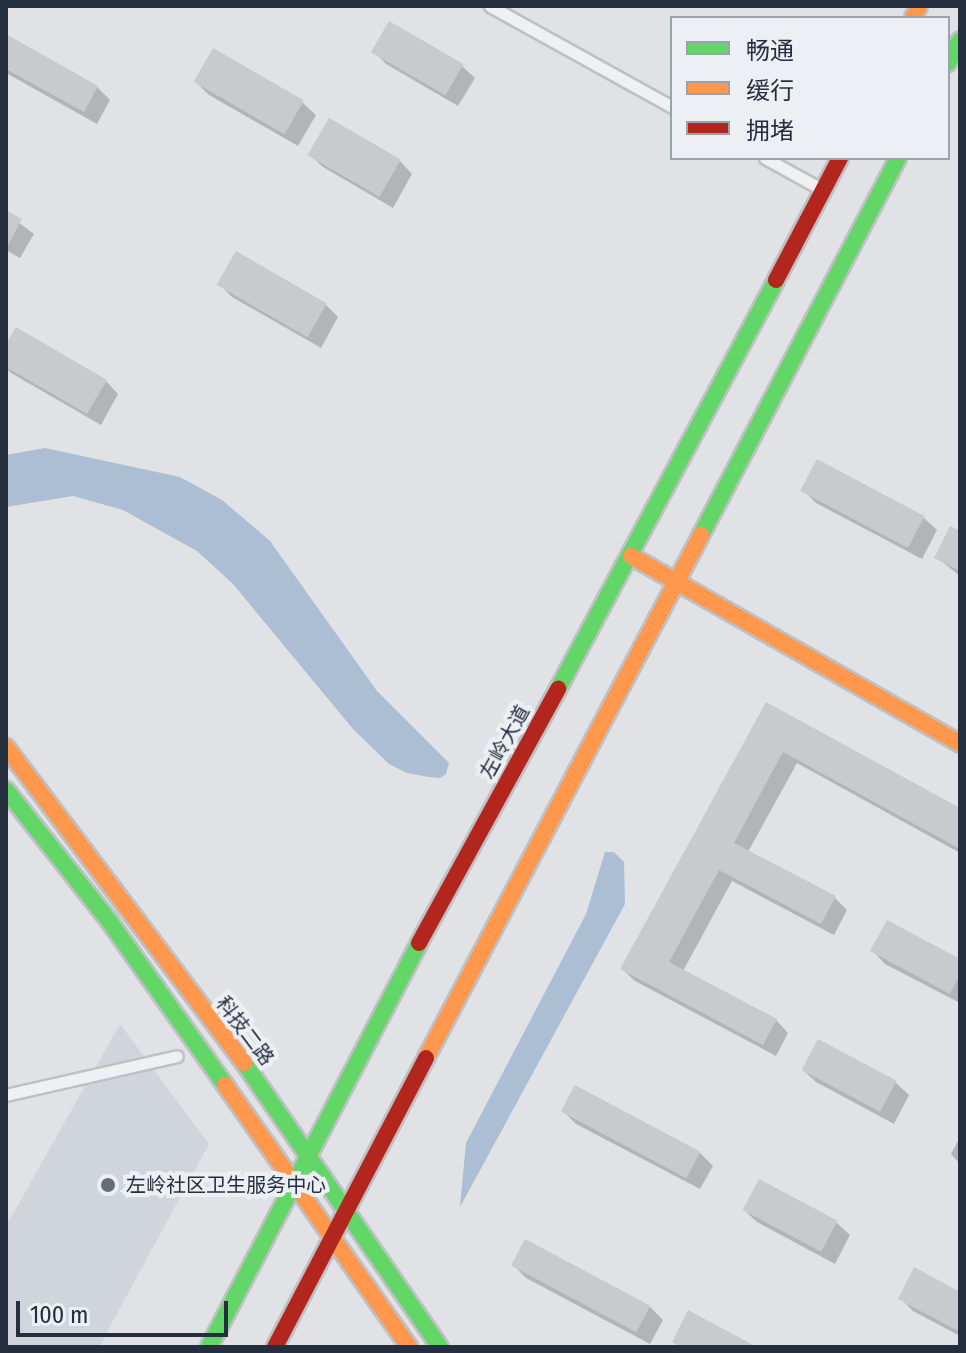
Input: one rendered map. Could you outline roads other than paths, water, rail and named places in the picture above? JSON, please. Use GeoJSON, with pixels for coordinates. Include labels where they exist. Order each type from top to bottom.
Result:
{"type":"FeatureCollection","features":[{"type":"Feature","properties":{"kind":"street"},"geometry":{"type":"LineString","coordinates":[[490,6],[670,106]]}},
{"type":"Feature","properties":{"kind":"street"},"geometry":{"type":"LineString","coordinates":[[950,59],[960,40]]}},
{"type":"Feature","properties":{"kind":"street"},"geometry":{"type":"LineString","coordinates":[[769,160],[823,190]]}},
{"type":"Feature","properties":{"kind":"street","name":"左岭大道"},"geometry":{"type":"LineString","coordinates":[[209,1347],[451,882],[631,556],[839,160]]}},
{"type":"Feature","properties":{"kind":"street"},"geometry":{"type":"LineString","coordinates":[[275,1347],[897,160]]}},
{"type":"Feature","properties":{"kind":"street"},"geometry":{"type":"LineString","coordinates":[[631,556],[960,744]]}},
{"type":"Feature","properties":{"kind":"street","name":"科技二路"},"geometry":{"type":"LineString","coordinates":[[6,747],[271,1098],[440,1347]]}},
{"type":"Feature","properties":{"kind":"street"},"geometry":{"type":"LineString","coordinates":[[6,790],[109,921],[409,1347]]}},
{"type":"Feature","properties":{"kind":"street"},"geometry":{"type":"LineString","coordinates":[[6,1095],[177,1056]]}},
{"type":"Feature","properties":{"kind":"water"},"geometry":{"type":"Polygon","coordinates":[[[45,448],[180,477],[222,500],[270,541],[377,691],[449,763],[446,774],[440,778],[429,777],[407,773],[389,764],[353,729],[233,584],[197,551],[123,510],[73,496],[6,507],[6,455],[45,448]]]}},
{"type":"Feature","properties":{"kind":"water"},"geometry":{"type":"Polygon","coordinates":[[[605,852],[614,852],[624,862],[625,904],[460,1207],[466,1143],[586,914],[605,852]]]}},
{"type":"Feature","properties":{"kind":"place","name":"左岭社区卫生服务中心"},"geometry":{"type":"Point","coordinates":[108,1185]}}]}
